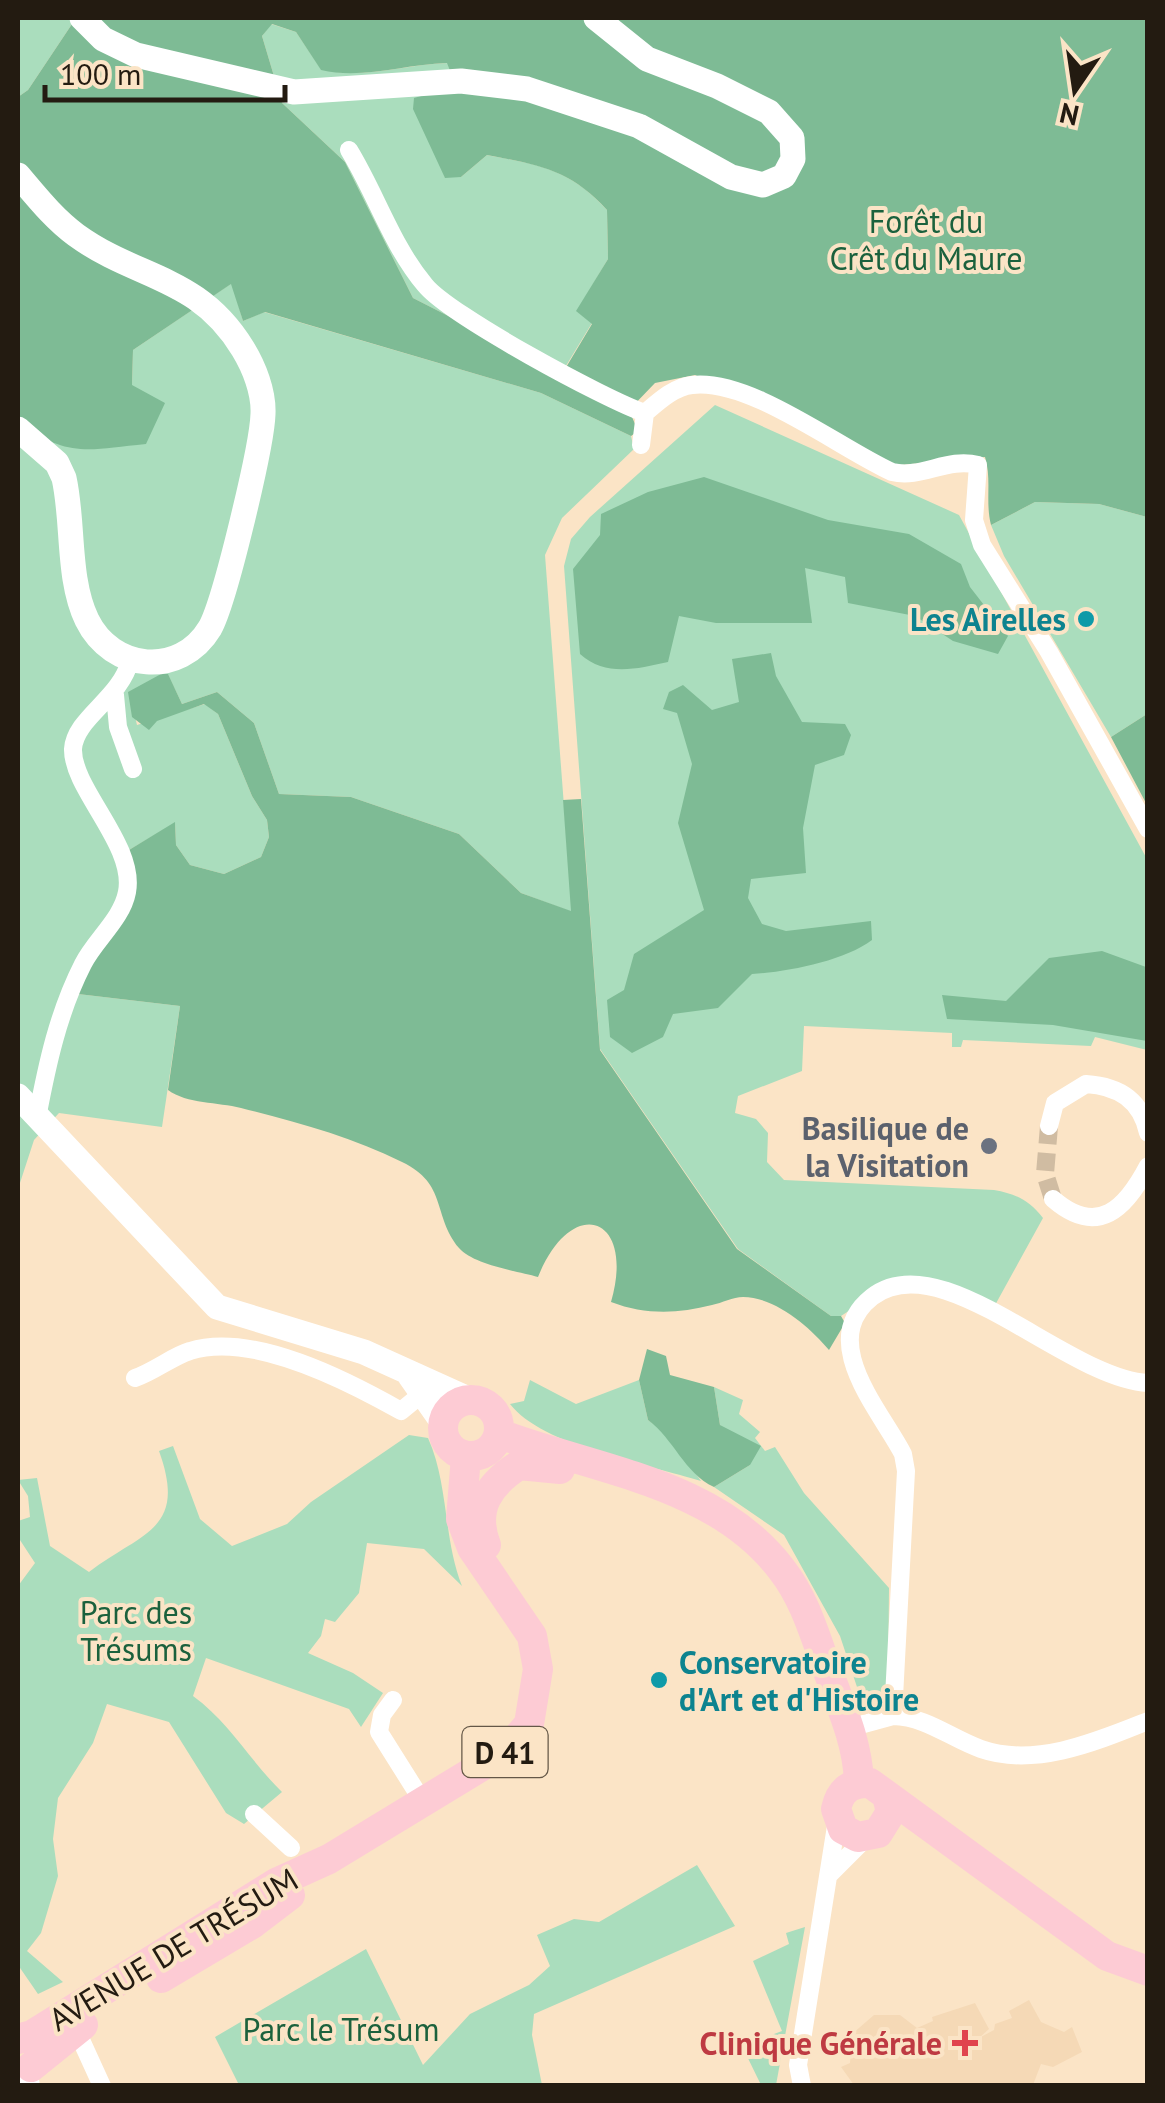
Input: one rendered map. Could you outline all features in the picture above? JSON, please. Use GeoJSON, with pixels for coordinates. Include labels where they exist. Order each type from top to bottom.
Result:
{"type":"FeatureCollection","features":[{"type":"Feature","properties":{"kind":"main road"},"geometry":{"type":"LineString","coordinates":[[82,18],[103,39],[136,55],[294,92],[461,81],[527,89],[608,112],[731,177],[763,185],[784,176],[793,159],[792,138],[769,112],[730,91],[647,59],[596,18]]}},
{"type":"Feature","properties":{"kind":"main road"},"geometry":{"type":"LineString","coordinates":[[18,175],[78,236],[202,299],[243,350],[262,398],[259,443],[211,626],[201,640],[156,664],[130,661],[96,634],[82,606],[68,493],[57,462],[18,430]]}},
{"type":"Feature","properties":{"kind":"main road"},"geometry":{"type":"LineString","coordinates":[[18,1096],[217,1307],[364,1352],[468,1400],[489,1405],[500,1423],[500,1434],[487,1452],[466,1456],[448,1444],[443,1423],[406,1372]]}},
{"type":"Feature","properties":{"kind":"main road"},"geometry":{"type":"LineString","coordinates":[[443,1423],[452,1407],[468,1400]]}},
{"type":"Feature","properties":{"kind":"main road"},"geometry":{"type":"LineString","coordinates":[[500,1434],[700,1503],[749,1532],[784,1571],[806,1609],[849,1728],[858,1783]]}},
{"type":"Feature","properties":{"kind":"main road","name":"AVENUE DE TRÉSUM"},"geometry":{"type":"LineString","coordinates":[[24,2067],[100,1993],[276,1882],[329,1859],[504,1752],[529,1724],[536,1700],[538,1669],[532,1636],[472,1548],[460,1519],[466,1456]]}},
{"type":"Feature","properties":{"kind":"main road"},"geometry":{"type":"LineString","coordinates":[[488,1570],[491,1557],[480,1528],[480,1514],[491,1488],[503,1476],[520,1465],[535,1464],[568,1472],[612,1470]]}},
{"type":"Feature","properties":{"kind":"main road"},"geometry":{"type":"LineString","coordinates":[[977,1858],[942,1844],[850,1833],[837,1818],[842,1792],[858,1783],[870,1783],[977,1858],[1107,1956],[1148,1972]]}},
{"type":"Feature","properties":{"kind":"main road"},"geometry":{"type":"LineString","coordinates":[[870,1836],[889,1820],[887,1796]]}},
{"type":"Feature","properties":{"kind":"main road","name":"AVENUE DE TRÉSUM"},"geometry":{"type":"LineString","coordinates":[[24,2067],[76,2029],[252,1924],[329,1859]]}},
{"type":"Feature","properties":{"kind":"street"},"geometry":{"type":"LineString","coordinates":[[350,150],[409,263],[432,294],[546,362],[645,413]]}},
{"type":"Feature","properties":{"kind":"street"},"geometry":{"type":"LineString","coordinates":[[641,446],[645,413],[682,387],[706,385],[765,406],[892,472],[910,474],[946,464],[974,464],[979,474],[974,520],[982,545],[1148,830]]}},
{"type":"Feature","properties":{"kind":"street"},"geometry":{"type":"LineString","coordinates":[[37,1118],[52,1040],[84,962],[127,892],[123,860],[80,774],[73,749],[80,728],[115,695],[130,661]]}},
{"type":"Feature","properties":{"kind":"street"},"geometry":{"type":"LineString","coordinates":[[115,695],[118,726],[133,769]]}},
{"type":"Feature","properties":{"kind":"street"},"geometry":{"type":"LineString","coordinates":[[1049,1126],[1056,1103],[1086,1084],[1118,1090],[1129,1097],[1145,1120],[1148,1132]]}},
{"type":"Feature","properties":{"kind":"street"},"geometry":{"type":"LineString","coordinates":[[1054,1198],[1070,1211],[1106,1215],[1123,1205],[1148,1166]]}},
{"type":"Feature","properties":{"kind":"street"},"geometry":{"type":"LineString","coordinates":[[893,1716],[906,1471],[903,1454],[850,1358],[849,1336],[859,1311],[873,1296],[904,1285],[945,1289],[1076,1362],[1148,1384]]}},
{"type":"Feature","properties":{"kind":"street"},"geometry":{"type":"LineString","coordinates":[[135,1378],[168,1366],[193,1350],[236,1347],[269,1352],[363,1390],[401,1411],[423,1393]]}},
{"type":"Feature","properties":{"kind":"street"},"geometry":{"type":"LineString","coordinates":[[393,1700],[382,1716],[378,1732],[423,1802]]}},
{"type":"Feature","properties":{"kind":"street"},"geometry":{"type":"LineString","coordinates":[[849,1728],[893,1716],[912,1716],[978,1748],[1012,1755],[1065,1749],[1148,1720]]}},
{"type":"Feature","properties":{"kind":"street"},"geometry":{"type":"LineString","coordinates":[[254,1814],[291,1848]]}},
{"type":"Feature","properties":{"kind":"street"},"geometry":{"type":"LineString","coordinates":[[802,2086],[798,2065],[837,1818]]}},
{"type":"Feature","properties":{"kind":"street"},"geometry":{"type":"LineString","coordinates":[[828,1876],[870,1836]]}},
{"type":"Feature","properties":{"kind":"street"},"geometry":{"type":"LineString","coordinates":[[100,1993],[76,2029],[102,2086]]}},
{"type":"Feature","properties":{"kind":"shaded area","name":"Clinique Générale"},"geometry":{"type":"Polygon","coordinates":[[[1029,2000],[1041,2022],[1064,2032],[1072,2027],[1082,2052],[1053,2067],[1041,2064],[1033,2085],[854,2085],[841,2067],[850,2063],[852,2034],[874,2015],[900,2015],[917,2028],[933,2021],[932,2017],[975,2003],[989,2029],[979,2038],[994,2030],[995,2024],[1012,2018],[1009,2011],[1029,2000]]]}},
{"type":"Feature","properties":{"kind":"green space"},"geometry":{"type":"Polygon","coordinates":[[[18,18],[76,18],[28,90],[18,97],[18,18]]]}},
{"type":"Feature","properties":{"kind":"green space","name":"Forêt du Crêt du Maure"},"geometry":{"type":"Polygon","coordinates":[[[76,18],[1147,18],[1147,517],[1099,504],[1035,502],[991,525],[985,457],[890,466],[695,375],[655,383],[629,410],[638,431],[631,436],[541,393],[265,312],[243,321],[231,284],[133,350],[132,385],[165,403],[146,444],[79,449],[52,442],[18,423],[18,97],[28,90],[76,18]],[[272,24],[262,36],[282,103],[345,162],[413,298],[562,374],[592,324],[576,311],[608,259],[607,210],[580,186],[553,171],[487,155],[461,177],[445,178],[413,109],[414,98],[456,86],[447,63],[368,72],[321,70],[296,32],[272,24]]]}},
{"type":"Feature","properties":{"kind":"green space"},"geometry":{"type":"Polygon","coordinates":[[[271,24],[296,32],[321,69],[352,73],[448,63],[456,86],[422,121],[445,177],[461,177],[487,155],[539,166],[567,177],[607,210],[608,259],[577,311],[592,323],[561,374],[413,298],[345,162],[282,103],[262,36],[271,24]]]}},
{"type":"Feature","properties":{"kind":"green space"},"geometry":{"type":"Polygon","coordinates":[[[232,283],[243,321],[264,312],[541,393],[631,436],[634,449],[562,518],[545,555],[572,912],[521,893],[459,834],[351,797],[279,794],[254,723],[217,692],[182,704],[168,675],[129,692],[137,725],[205,704],[218,714],[252,796],[267,820],[269,837],[261,857],[224,874],[190,865],[176,845],[175,823],[129,850],[133,885],[78,994],[180,1006],[162,1127],[59,1113],[34,1140],[18,1189],[18,423],[132,385],[133,350],[232,283]]]}},
{"type":"Feature","properties":{"kind":"green space"},"geometry":{"type":"Polygon","coordinates":[[[715,405],[959,515],[1147,859],[1147,1050],[1095,1037],[1091,1046],[963,1040],[961,1047],[952,1047],[952,1033],[804,1026],[802,1071],[738,1096],[735,1113],[756,1119],[768,1133],[767,1162],[784,1180],[994,1190],[1027,1202],[1043,1218],[994,1307],[948,1283],[915,1278],[883,1290],[841,1316],[831,1316],[738,1249],[600,1049],[564,566],[571,539],[590,517],[715,405]]]}},
{"type":"Feature","properties":{"kind":"green space"},"geometry":{"type":"Polygon","coordinates":[[[704,477],[828,520],[909,534],[961,564],[970,587],[1008,636],[998,654],[953,641],[915,616],[848,603],[845,577],[805,568],[812,623],[716,623],[679,616],[668,662],[622,669],[590,661],[580,654],[573,569],[600,535],[601,514],[648,492],[704,477]]]}},
{"type":"Feature","properties":{"kind":"green space"},"geometry":{"type":"Polygon","coordinates":[[[1035,502],[1099,504],[1147,517],[1147,714],[1111,737],[1004,556],[991,525],[1035,502]]]}},
{"type":"Feature","properties":{"kind":"green space"},"geometry":{"type":"Polygon","coordinates":[[[771,653],[776,676],[802,722],[845,724],[851,735],[844,755],[815,765],[803,828],[806,873],[751,879],[748,898],[762,924],[786,931],[871,921],[872,940],[815,964],[752,974],[718,1008],[673,1014],[663,1037],[632,1053],[610,1037],[607,1000],[624,990],[634,954],[704,910],[678,823],[692,764],[677,713],[663,709],[669,692],[683,685],[712,710],[739,702],[732,659],[771,653]]]}},
{"type":"Feature","properties":{"kind":"green space"},"geometry":{"type":"Polygon","coordinates":[[[168,674],[182,704],[217,692],[254,723],[279,794],[351,797],[459,834],[521,893],[571,911],[563,800],[581,799],[600,1050],[737,1249],[831,1316],[841,1316],[845,1323],[829,1350],[791,1315],[755,1298],[739,1297],[674,1311],[649,1311],[611,1302],[615,1250],[608,1234],[597,1226],[583,1225],[567,1233],[552,1250],[538,1277],[485,1263],[459,1248],[427,1180],[402,1162],[323,1131],[241,1108],[184,1098],[168,1090],[180,1006],[78,994],[96,955],[121,923],[129,850],[175,822],[176,845],[190,865],[224,874],[261,857],[269,837],[267,820],[252,796],[218,714],[204,704],[157,721],[149,730],[132,717],[128,692],[168,674]]]}},
{"type":"Feature","properties":{"kind":"green space"},"geometry":{"type":"Polygon","coordinates":[[[1147,714],[1147,805],[1111,737],[1147,714]]]}},
{"type":"Feature","properties":{"kind":"green space"},"geometry":{"type":"Polygon","coordinates":[[[1102,951],[1146,967],[1147,1041],[1053,1025],[947,1019],[942,995],[1006,1001],[1049,958],[1102,951]]]}},
{"type":"Feature","properties":{"kind":"green space"},"geometry":{"type":"Polygon","coordinates":[[[647,1349],[666,1356],[670,1375],[714,1387],[720,1425],[761,1446],[750,1465],[714,1487],[687,1465],[648,1420],[639,1380],[647,1349]]]}},
{"type":"Feature","properties":{"kind":"green space"},"geometry":{"type":"Polygon","coordinates":[[[530,1380],[576,1404],[639,1380],[648,1420],[668,1434],[701,1481],[571,1443],[525,1419],[510,1404],[524,1401],[530,1380]]]}},
{"type":"Feature","properties":{"kind":"green space"},"geometry":{"type":"Polygon","coordinates":[[[714,1387],[743,1400],[739,1414],[760,1432],[755,1438],[765,1451],[775,1447],[804,1493],[889,1588],[888,1688],[883,1701],[869,1704],[861,1699],[840,1636],[784,1535],[714,1487],[750,1465],[720,1425],[714,1387]]]}},
{"type":"Feature","properties":{"kind":"green space","name":"Parc des Trésums"},"geometry":{"type":"Polygon","coordinates":[[[409,1435],[428,1438],[435,1456],[462,1586],[424,1549],[367,1543],[359,1593],[335,1622],[325,1619],[321,1636],[308,1653],[353,1673],[383,1693],[361,1727],[349,1709],[206,1658],[193,1696],[218,1718],[282,1792],[244,1824],[226,1813],[169,1722],[107,1704],[93,1743],[58,1798],[53,1839],[58,1876],[41,1933],[27,1951],[63,1982],[38,1994],[18,1965],[18,1586],[35,1563],[18,1537],[18,1521],[30,1517],[28,1496],[18,1480],[37,1478],[50,1546],[89,1572],[142,1537],[163,1514],[168,1498],[159,1451],[173,1446],[200,1519],[232,1546],[287,1524],[311,1502],[409,1435]]]}},
{"type":"Feature","properties":{"kind":"green space","name":"Parc le Trésum"},"geometry":{"type":"Polygon","coordinates":[[[697,1865],[735,1926],[534,2014],[532,2035],[542,2085],[239,2085],[215,2037],[366,1949],[423,2065],[470,2014],[529,1985],[550,1966],[537,1935],[574,1919],[599,1922],[697,1865]]]}},
{"type":"Feature","properties":{"kind":"green space"},"geometry":{"type":"Polygon","coordinates":[[[805,1927],[776,2085],[761,2085],[742,2046],[782,2031],[753,1961],[789,1944],[786,1933],[805,1927]]]}},
{"type":"Feature","properties":{"kind":"tunnel"},"geometry":{"type":"LineString","coordinates":[[1049,1126],[1045,1174],[1053,1199]]}},
{"type":"Feature","properties":{"kind":"place","name":"Les Airelles"},"geometry":{"type":"Point","coordinates":[1086,619]}},
{"type":"Feature","properties":{"kind":"place","name":"Basilique de la Visitation"},"geometry":{"type":"Point","coordinates":[989,1146]}},
{"type":"Feature","properties":{"kind":"place","name":"Conservatoire d'Art et d'Histoire"},"geometry":{"type":"Point","coordinates":[659,1680]}},
{"type":"Feature","properties":{"kind":"place","name":"Clinique Générale"},"geometry":{"type":"Point","coordinates":[965,2043]}}]}
